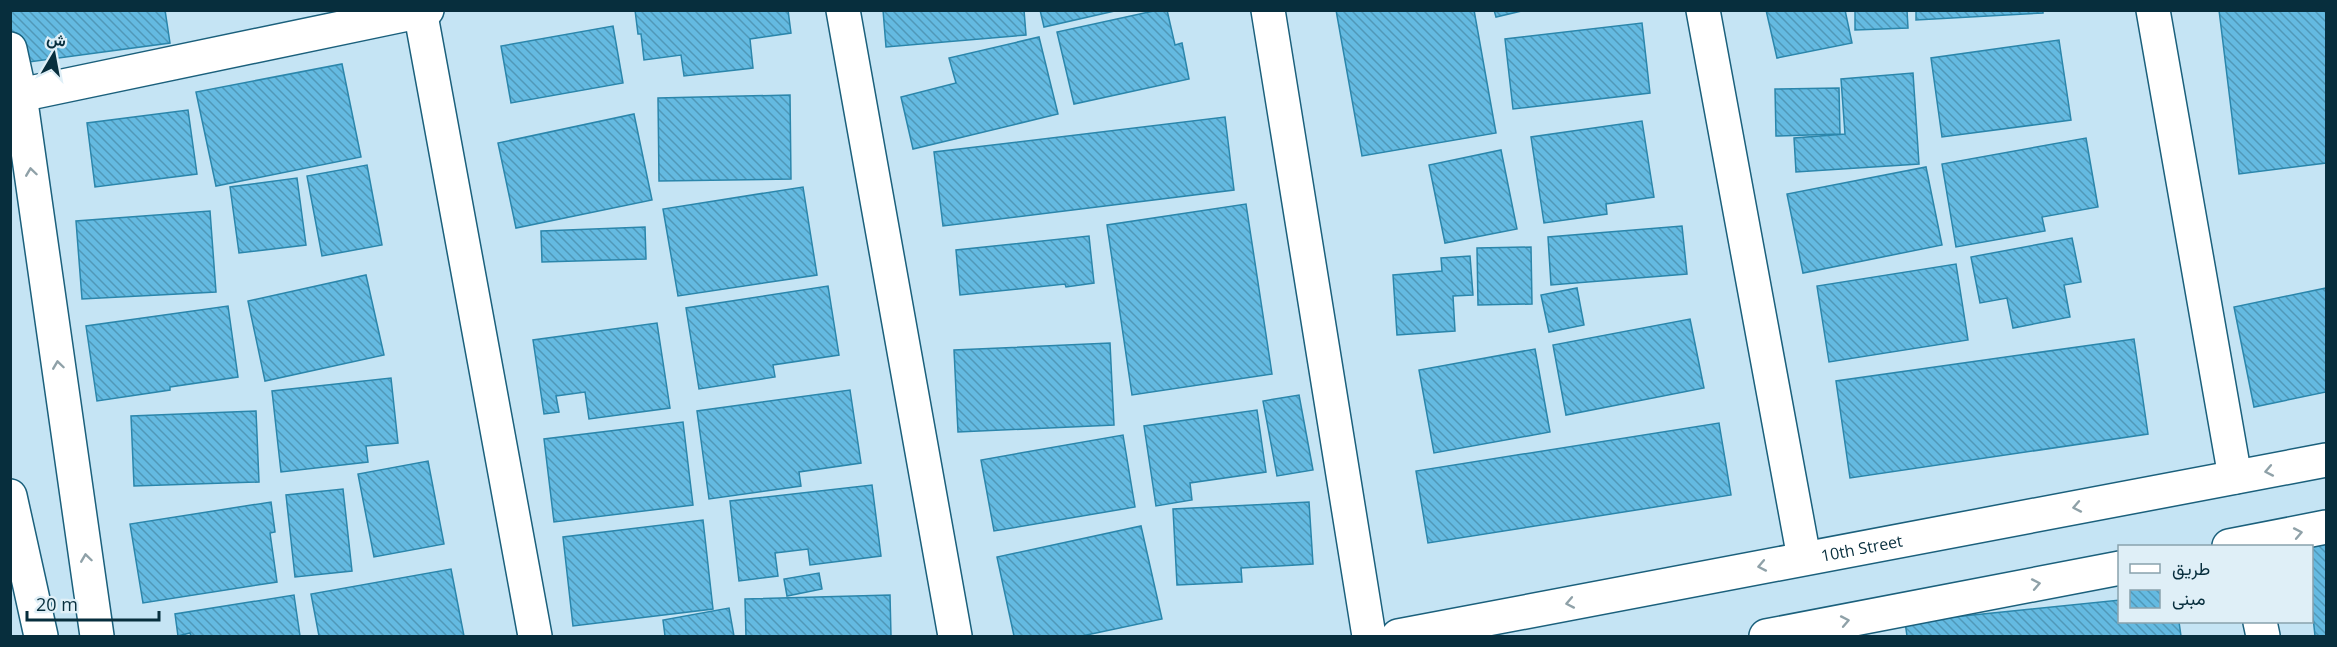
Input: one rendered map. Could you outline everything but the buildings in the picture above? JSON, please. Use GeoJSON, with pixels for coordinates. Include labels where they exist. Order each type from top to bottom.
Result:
{"type":"FeatureCollection","features":[{"type":"Feature","properties":{"kind":"street"},"geometry":{"type":"LineString","coordinates":[[843,10],[955,636]]}},
{"type":"Feature","properties":{"kind":"street"},"geometry":{"type":"LineString","coordinates":[[1268,10],[1369,636]]}},
{"type":"Feature","properties":{"kind":"street"},"geometry":{"type":"LineString","coordinates":[[1703,10],[1804,558]]}},
{"type":"Feature","properties":{"kind":"street"},"geometry":{"type":"LineString","coordinates":[[2153,10],[2235,477]]}},
{"type":"Feature","properties":{"kind":"street"},"geometry":{"type":"LineString","coordinates":[[20,95],[423,11],[535,636]]}},
{"type":"Feature","properties":{"kind":"street"},"geometry":{"type":"LineString","coordinates":[[10,49],[20,95],[97,636]]}},
{"type":"Feature","properties":{"kind":"street","name":"10th Street"},"geometry":{"type":"LineString","coordinates":[[1398,636],[2326,460]]}},
{"type":"Feature","properties":{"kind":"street"},"geometry":{"type":"LineString","coordinates":[[10,496],[41,636]]}},
{"type":"Feature","properties":{"kind":"street"},"geometry":{"type":"LineString","coordinates":[[2243,545],[2326,527]]}},
{"type":"Feature","properties":{"kind":"street"},"geometry":{"type":"LineString","coordinates":[[1766,636],[1812,632],[2118,568]]}}]}
